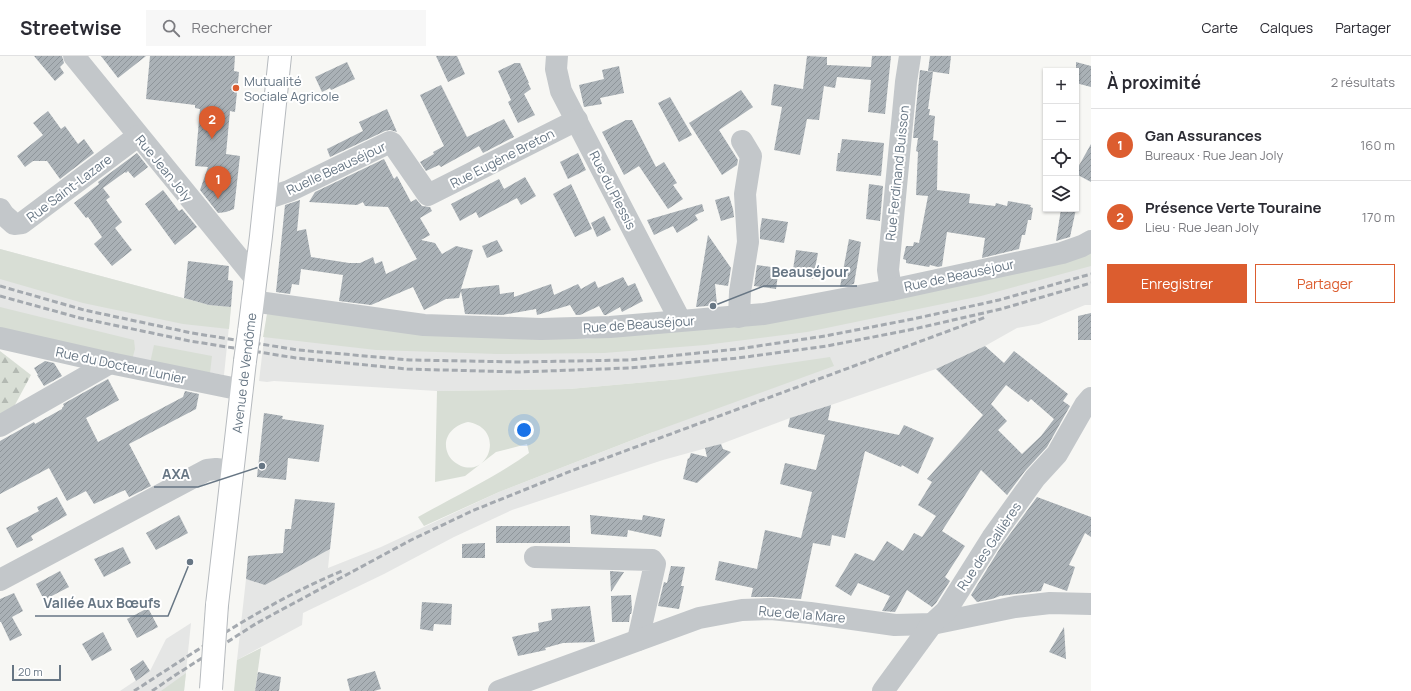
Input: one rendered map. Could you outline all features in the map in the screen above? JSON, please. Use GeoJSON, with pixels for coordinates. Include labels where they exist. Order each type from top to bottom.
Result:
{"type":"FeatureCollection","features":[{"type":"Feature","properties":{"kind":"main road","name":"Avenue de Vendôme"},"geometry":{"type":"LineString","coordinates":[[210,690],[217,605],[265,199],[280,56]]}},
{"type":"Feature","properties":{"kind":"street","name":"Rue Jean Joly"},"geometry":{"type":"LineString","coordinates":[[74,56],[255,278]]}},
{"type":"Feature","properties":{"kind":"street","name":"Rue du Plessis"},"geometry":{"type":"LineString","coordinates":[[557,56],[556,68],[561,91],[680,320]]}},
{"type":"Feature","properties":{"kind":"street","name":"Rue Ferdinand Buisson"},"geometry":{"type":"LineString","coordinates":[[891,290],[888,270],[906,82],[910,56]]}},
{"type":"Feature","properties":{"kind":"street","name":"Rue Eugène Breton"},"geometry":{"type":"LineString","coordinates":[[428,195],[576,120]]}},
{"type":"Feature","properties":{"kind":"street","name":"Rue Saint-Lazare"},"geometry":{"type":"LineString","coordinates":[[0,209],[14,224],[22,223],[138,136]]}},
{"type":"Feature","properties":{"kind":"street"},"geometry":{"type":"LineString","coordinates":[[739,317],[740,292],[748,242],[745,194],[751,156],[742,141]]}},
{"type":"Feature","properties":{"kind":"street","name":"Ruelle Beauséjour"},"geometry":{"type":"LineString","coordinates":[[265,199],[289,191],[390,142],[428,195]]}},
{"type":"Feature","properties":{"kind":"street","name":"Rue de Beauséjour"},"geometry":{"type":"LineString","coordinates":[[252,302],[424,326],[541,330],[610,327],[680,320],[739,317],[779,312],[891,290],[1062,253],[1091,241]]}},
{"type":"Feature","properties":{"kind":"street","name":"Rue du Docteur Lunier"},"geometry":{"type":"LineString","coordinates":[[0,338],[110,363],[242,390]]}},
{"type":"Feature","properties":{"kind":"street"},"geometry":{"type":"LineString","coordinates":[[0,426],[110,363]]}},
{"type":"Feature","properties":{"kind":"street","name":"Rue des Gallières"},"geometry":{"type":"LineString","coordinates":[[883,691],[932,624],[946,611],[992,538],[1035,478],[1057,454],[1091,398]]}},
{"type":"Feature","properties":{"kind":"street"},"geometry":{"type":"LineString","coordinates":[[0,580],[208,470],[216,469],[232,471]]}},
{"type":"Feature","properties":{"kind":"street"},"geometry":{"type":"LineString","coordinates":[[535,557],[652,560],[655,564],[638,640]]}},
{"type":"Feature","properties":{"kind":"street","name":"Rue de la Mare"},"geometry":{"type":"LineString","coordinates":[[499,691],[699,618],[742,610],[771,609],[810,613],[895,626],[932,624],[1015,607],[1050,603],[1091,604]]}},
{"type":"Feature","properties":{"kind":"shaded area"},"geometry":{"type":"Polygon","coordinates":[[[0,249],[209,305],[231,307],[224,375],[130,359],[0,328],[0,249]]]}},
{"type":"Feature","properties":{"kind":"shaded area"},"geometry":{"type":"Polygon","coordinates":[[[1091,253],[1091,305],[1085,305],[1039,324],[1017,328],[985,346],[936,369],[790,418],[721,444],[663,460],[512,510],[454,537],[384,574],[303,613],[302,625],[237,660],[246,579],[265,585],[330,549],[328,568],[381,547],[499,492],[653,432],[681,379],[569,389],[437,391],[259,381],[267,314],[457,334],[587,339],[727,324],[1091,253]]]}},
{"type":"Feature","properties":{"kind":"shaded area"},"geometry":{"type":"Polygon","coordinates":[[[191,623],[184,691],[120,691],[150,671],[166,639],[191,623]]]}},
{"type":"Feature","properties":{"kind":"green space"},"geometry":{"type":"Polygon","coordinates":[[[0,249],[209,305],[231,307],[229,329],[183,324],[83,303],[0,279],[0,249]]]}},
{"type":"Feature","properties":{"kind":"green space"},"geometry":{"type":"Polygon","coordinates":[[[1091,253],[1091,266],[981,296],[807,332],[705,345],[604,353],[497,354],[376,350],[263,337],[267,314],[457,334],[587,339],[727,324],[1091,253]]]}},
{"type":"Feature","properties":{"kind":"green space"},"geometry":{"type":"Polygon","coordinates":[[[0,307],[134,340],[135,349],[132,360],[0,328],[0,307]]]}},
{"type":"Feature","properties":{"kind":"green space"},"geometry":{"type":"Polygon","coordinates":[[[154,345],[212,356],[210,373],[150,363],[154,345]]]}},
{"type":"Feature","properties":{"kind":"green space"},"geometry":{"type":"Polygon","coordinates":[[[0,351],[31,375],[9,416],[0,421],[0,351]]]}},
{"type":"Feature","properties":{"kind":"green space"},"geometry":{"type":"Polygon","coordinates":[[[830,357],[834,366],[653,432],[499,492],[424,526],[418,517],[488,479],[529,453],[527,444],[496,452],[482,463],[486,458],[490,441],[487,433],[480,426],[468,422],[453,429],[447,438],[446,448],[450,458],[457,464],[471,468],[479,465],[465,476],[435,482],[437,391],[569,389],[681,379],[830,357]]]}},
{"type":"Feature","properties":{"kind":"green space"},"geometry":{"type":"Polygon","coordinates":[[[261,648],[255,691],[234,691],[237,660],[261,648]]]}},
{"type":"Feature","properties":{"kind":"green space"},"geometry":{"type":"Polygon","coordinates":[[[186,673],[184,691],[161,691],[186,673]]]}},
{"type":"Feature","properties":{"kind":"building"},"geometry":{"type":"Polygon","coordinates":[[[34,56],[62,56],[64,63],[60,67],[64,73],[55,81],[34,56]]]}},
{"type":"Feature","properties":{"kind":"building"},"geometry":{"type":"Polygon","coordinates":[[[101,56],[146,56],[118,78],[101,56]]]}},
{"type":"Feature","properties":{"kind":"building"},"geometry":{"type":"Polygon","coordinates":[[[150,56],[235,56],[234,71],[239,72],[235,112],[230,111],[226,154],[240,156],[234,209],[218,213],[200,190],[208,167],[195,166],[200,109],[195,108],[195,105],[146,99],[150,56]]]}},
{"type":"Feature","properties":{"kind":"building"},"geometry":{"type":"Polygon","coordinates":[[[436,56],[457,56],[465,74],[448,82],[436,56]]]}},
{"type":"Feature","properties":{"kind":"building"},"geometry":{"type":"Polygon","coordinates":[[[807,56],[827,57],[827,65],[871,67],[872,56],[891,56],[885,114],[868,112],[871,80],[837,77],[835,88],[824,86],[819,120],[807,119],[800,155],[774,150],[782,107],[771,105],[774,84],[803,89],[807,56]]]}},
{"type":"Feature","properties":{"kind":"building"},"geometry":{"type":"Polygon","coordinates":[[[930,56],[951,56],[949,74],[928,71],[930,56]]]}},
{"type":"Feature","properties":{"kind":"building"},"geometry":{"type":"Polygon","coordinates":[[[347,62],[355,79],[331,90],[330,88],[322,92],[315,77],[347,62]]]}},
{"type":"Feature","properties":{"kind":"building"},"geometry":{"type":"Polygon","coordinates":[[[1076,62],[1091,66],[1091,87],[1079,84],[1079,68],[1076,68],[1076,62]]]}},
{"type":"Feature","properties":{"kind":"building"},"geometry":{"type":"Polygon","coordinates":[[[515,63],[520,63],[529,83],[531,89],[524,94],[535,115],[518,123],[508,102],[511,100],[498,71],[515,63]]]}},
{"type":"Feature","properties":{"kind":"building"},"geometry":{"type":"Polygon","coordinates":[[[619,66],[624,93],[600,98],[602,104],[584,107],[579,85],[604,79],[602,70],[619,66]]]}},
{"type":"Feature","properties":{"kind":"building"},"geometry":{"type":"Polygon","coordinates":[[[920,70],[933,72],[928,109],[930,109],[929,115],[935,116],[933,140],[938,141],[937,190],[970,194],[969,203],[995,206],[996,203],[1007,206],[1008,201],[1031,205],[1030,207],[1033,208],[1031,220],[1028,220],[1025,235],[1022,235],[1019,249],[982,258],[985,238],[947,232],[942,266],[938,267],[930,265],[929,267],[906,263],[906,260],[903,259],[906,246],[913,246],[914,242],[919,243],[928,196],[916,195],[918,152],[916,151],[918,138],[913,138],[920,70]]]}},
{"type":"Feature","properties":{"kind":"building"},"geometry":{"type":"Polygon","coordinates":[[[441,85],[467,137],[504,119],[514,137],[483,153],[479,146],[441,167],[439,165],[426,171],[420,162],[444,146],[420,95],[441,85]]]}},
{"type":"Feature","properties":{"kind":"building"},"geometry":{"type":"Polygon","coordinates":[[[741,90],[753,107],[719,130],[738,160],[737,165],[722,175],[689,123],[741,90]]]}},
{"type":"Feature","properties":{"kind":"building"},"geometry":{"type":"Polygon","coordinates":[[[670,97],[692,135],[679,142],[658,103],[670,97]]]}},
{"type":"Feature","properties":{"kind":"building"},"geometry":{"type":"Polygon","coordinates":[[[387,109],[397,132],[390,130],[385,131],[330,157],[327,149],[363,131],[359,122],[387,109]]]}},
{"type":"Feature","properties":{"kind":"building"},"geometry":{"type":"Polygon","coordinates":[[[48,111],[61,129],[65,126],[78,144],[84,139],[94,153],[60,179],[47,161],[33,161],[25,167],[17,156],[43,135],[33,123],[48,111]]]}},
{"type":"Feature","properties":{"kind":"building"},"geometry":{"type":"Polygon","coordinates":[[[626,120],[632,120],[656,167],[664,162],[677,183],[673,185],[683,199],[668,209],[639,166],[624,175],[602,132],[626,120]]]}},
{"type":"Feature","properties":{"kind":"building"},"geometry":{"type":"Polygon","coordinates":[[[842,139],[884,143],[881,176],[836,171],[838,153],[840,153],[842,139]]]}},
{"type":"Feature","properties":{"kind":"building"},"geometry":{"type":"Polygon","coordinates":[[[1091,144],[1091,182],[1079,176],[1079,166],[1091,144]]]}},
{"type":"Feature","properties":{"kind":"building"},"geometry":{"type":"Polygon","coordinates":[[[137,153],[148,167],[134,178],[128,171],[126,173],[125,172],[103,188],[110,197],[106,200],[122,222],[115,228],[132,250],[112,266],[94,244],[102,237],[88,217],[86,218],[74,203],[99,184],[98,182],[137,153]]]}},
{"type":"Feature","properties":{"kind":"building"},"geometry":{"type":"Polygon","coordinates":[[[578,153],[586,170],[568,179],[560,162],[578,153]]]}},
{"type":"Feature","properties":{"kind":"building"},"geometry":{"type":"Polygon","coordinates":[[[384,159],[394,179],[397,176],[411,202],[416,199],[422,206],[430,207],[432,211],[420,218],[430,235],[421,240],[435,243],[442,254],[456,246],[473,250],[461,289],[499,285],[500,294],[514,292],[514,297],[551,284],[554,295],[578,284],[581,289],[595,281],[598,288],[623,277],[628,286],[635,283],[643,301],[622,312],[620,307],[606,315],[604,315],[599,306],[580,315],[576,315],[570,305],[537,315],[536,309],[502,315],[465,314],[461,291],[459,298],[446,299],[424,310],[413,287],[371,305],[339,301],[343,275],[301,269],[299,285],[292,284],[290,294],[276,292],[285,205],[300,200],[297,231],[306,229],[311,257],[349,263],[360,263],[373,257],[375,264],[382,261],[386,274],[417,259],[388,207],[365,206],[363,202],[357,205],[309,202],[315,192],[384,159]]]}},
{"type":"Feature","properties":{"kind":"building"},"geometry":{"type":"Polygon","coordinates":[[[525,177],[536,196],[521,205],[517,198],[479,218],[476,212],[460,221],[451,204],[499,179],[504,189],[525,177]]]}},
{"type":"Feature","properties":{"kind":"building"},"geometry":{"type":"Polygon","coordinates":[[[571,184],[592,229],[575,237],[553,194],[571,184]]]}},
{"type":"Feature","properties":{"kind":"building"},"geometry":{"type":"Polygon","coordinates":[[[869,184],[883,186],[880,221],[866,219],[869,184]]]}},
{"type":"Feature","properties":{"kind":"building"},"geometry":{"type":"Polygon","coordinates":[[[163,190],[179,211],[182,209],[197,227],[175,245],[145,204],[163,190]]]}},
{"type":"Feature","properties":{"kind":"building"},"geometry":{"type":"Polygon","coordinates":[[[729,196],[734,217],[721,221],[715,200],[729,196]]]}},
{"type":"Feature","properties":{"kind":"building"},"geometry":{"type":"Polygon","coordinates":[[[702,204],[704,211],[695,215],[698,220],[677,233],[673,226],[654,235],[647,220],[702,204]]]}},
{"type":"Feature","properties":{"kind":"building"},"geometry":{"type":"Polygon","coordinates":[[[1061,212],[1075,212],[1070,237],[1056,241],[1061,212]]]}},
{"type":"Feature","properties":{"kind":"building"},"geometry":{"type":"Polygon","coordinates":[[[604,216],[611,230],[597,237],[591,223],[604,216]]]}},
{"type":"Feature","properties":{"kind":"building"},"geometry":{"type":"Polygon","coordinates":[[[762,218],[788,222],[784,243],[760,239],[762,218]]]}},
{"type":"Feature","properties":{"kind":"building"},"geometry":{"type":"Polygon","coordinates":[[[708,235],[731,268],[728,286],[715,284],[717,305],[696,307],[708,235]]]}},
{"type":"Feature","properties":{"kind":"building"},"geometry":{"type":"Polygon","coordinates":[[[849,239],[861,242],[854,284],[840,287],[849,239]]]}},
{"type":"Feature","properties":{"kind":"building"},"geometry":{"type":"Polygon","coordinates":[[[497,240],[503,251],[487,258],[482,246],[497,240]]]}},
{"type":"Feature","properties":{"kind":"building"},"geometry":{"type":"Polygon","coordinates":[[[796,250],[818,253],[813,279],[792,276],[796,250]]]}},
{"type":"Feature","properties":{"kind":"building"},"geometry":{"type":"Polygon","coordinates":[[[188,261],[229,266],[228,280],[233,281],[231,307],[209,305],[184,298],[188,261]]]}},
{"type":"Feature","properties":{"kind":"building"},"geometry":{"type":"Polygon","coordinates":[[[757,265],[779,268],[776,289],[754,286],[757,265]]]}},
{"type":"Feature","properties":{"kind":"building"},"geometry":{"type":"Polygon","coordinates":[[[1091,313],[1091,340],[1078,340],[1078,316],[1091,313]]]}},
{"type":"Feature","properties":{"kind":"building"},"geometry":{"type":"Polygon","coordinates":[[[985,346],[1004,363],[1014,351],[1068,394],[1063,401],[1070,406],[1047,447],[1025,471],[1007,495],[981,470],[942,531],[965,546],[945,577],[950,581],[936,603],[932,607],[907,590],[895,612],[882,611],[890,596],[858,583],[851,596],[835,586],[855,553],[874,561],[887,541],[903,551],[914,533],[922,537],[936,516],[918,505],[932,482],[927,479],[983,415],[936,369],[985,346]],[[1006,385],[991,404],[1007,421],[998,430],[1022,454],[1041,436],[1054,419],[1031,399],[1028,402],[1006,385]]]}},
{"type":"Feature","properties":{"kind":"building"},"geometry":{"type":"Polygon","coordinates":[[[45,361],[54,363],[62,376],[44,386],[34,368],[45,361]]]}},
{"type":"Feature","properties":{"kind":"building"},"geometry":{"type":"Polygon","coordinates":[[[108,379],[119,400],[86,418],[98,442],[183,397],[185,391],[199,394],[196,409],[129,444],[151,486],[129,497],[125,490],[94,504],[86,491],[67,501],[49,468],[0,494],[0,441],[34,422],[35,424],[62,409],[64,406],[63,404],[108,379]]]}},
{"type":"Feature","properties":{"kind":"building"},"geometry":{"type":"Polygon","coordinates":[[[831,405],[828,420],[899,435],[904,425],[934,438],[918,474],[902,465],[901,467],[865,451],[845,538],[832,535],[830,546],[813,543],[801,599],[751,597],[753,588],[715,580],[719,561],[757,569],[765,530],[801,538],[812,492],[780,484],[785,463],[816,470],[825,435],[788,427],[790,418],[831,405]]]}},
{"type":"Feature","properties":{"kind":"building"},"geometry":{"type":"Polygon","coordinates":[[[264,413],[283,416],[282,419],[324,425],[319,462],[288,458],[286,480],[257,477],[264,413]]]}},
{"type":"Feature","properties":{"kind":"building"},"geometry":{"type":"Polygon","coordinates":[[[721,444],[723,449],[731,452],[697,483],[683,479],[688,458],[689,459],[691,453],[707,457],[705,448],[721,444]]]}},
{"type":"Feature","properties":{"kind":"building"},"geometry":{"type":"Polygon","coordinates":[[[57,497],[67,515],[31,536],[33,540],[17,548],[6,528],[39,511],[37,507],[57,497]]]}},
{"type":"Feature","properties":{"kind":"building"},"geometry":{"type":"Polygon","coordinates":[[[1037,497],[1091,517],[1091,537],[1085,533],[1069,565],[1075,567],[1067,591],[1044,583],[1041,591],[1000,596],[977,602],[971,595],[1002,545],[1037,497]]]}},
{"type":"Feature","properties":{"kind":"building"},"geometry":{"type":"Polygon","coordinates":[[[295,499],[335,503],[330,549],[265,585],[246,579],[248,556],[283,553],[285,529],[291,529],[295,499]]]}},
{"type":"Feature","properties":{"kind":"building"},"geometry":{"type":"Polygon","coordinates":[[[179,515],[188,533],[156,550],[146,533],[179,515]]]}},
{"type":"Feature","properties":{"kind":"building"},"geometry":{"type":"Polygon","coordinates":[[[590,515],[642,520],[643,515],[665,519],[661,537],[628,530],[627,537],[591,534],[590,515]]]}},
{"type":"Feature","properties":{"kind":"building"},"geometry":{"type":"Polygon","coordinates":[[[496,526],[570,526],[570,543],[496,543],[496,526]]]}},
{"type":"Feature","properties":{"kind":"building"},"geometry":{"type":"Polygon","coordinates":[[[485,543],[485,558],[462,558],[462,544],[485,543]]]}},
{"type":"Feature","properties":{"kind":"building"},"geometry":{"type":"Polygon","coordinates":[[[123,547],[131,563],[104,577],[94,559],[123,547]]]}},
{"type":"Feature","properties":{"kind":"building"},"geometry":{"type":"Polygon","coordinates":[[[671,566],[685,567],[681,586],[684,586],[679,609],[658,606],[664,582],[667,583],[671,566]]]}},
{"type":"Feature","properties":{"kind":"building"},"geometry":{"type":"Polygon","coordinates":[[[60,571],[69,587],[44,600],[36,584],[60,571]]]}},
{"type":"Feature","properties":{"kind":"building"},"geometry":{"type":"Polygon","coordinates":[[[610,571],[624,572],[611,592],[610,571]]]}},
{"type":"Feature","properties":{"kind":"building"},"geometry":{"type":"Polygon","coordinates":[[[14,593],[23,611],[12,617],[22,635],[10,641],[0,622],[0,599],[14,593]]]}},
{"type":"Feature","properties":{"kind":"building"},"geometry":{"type":"Polygon","coordinates":[[[631,595],[632,610],[629,622],[612,622],[611,596],[631,595]]]}},
{"type":"Feature","properties":{"kind":"building"},"geometry":{"type":"Polygon","coordinates":[[[422,602],[452,604],[451,625],[434,624],[433,631],[420,629],[422,602]]]}},
{"type":"Feature","properties":{"kind":"building"},"geometry":{"type":"Polygon","coordinates":[[[590,606],[595,642],[563,643],[545,648],[546,650],[518,656],[512,637],[539,631],[538,623],[552,620],[551,609],[590,606]]]}},
{"type":"Feature","properties":{"kind":"building"},"geometry":{"type":"Polygon","coordinates":[[[148,608],[158,627],[137,638],[127,619],[148,608]]]}},
{"type":"Feature","properties":{"kind":"building"},"geometry":{"type":"Polygon","coordinates":[[[1064,627],[1066,659],[1049,652],[1064,627]]]}},
{"type":"Feature","properties":{"kind":"building"},"geometry":{"type":"Polygon","coordinates":[[[103,632],[112,650],[92,661],[82,644],[103,632]]]}},
{"type":"Feature","properties":{"kind":"building"},"geometry":{"type":"Polygon","coordinates":[[[143,660],[150,671],[136,681],[130,669],[143,660]]]}},
{"type":"Feature","properties":{"kind":"building"},"geometry":{"type":"Polygon","coordinates":[[[375,671],[381,689],[374,691],[350,691],[347,679],[375,671]]]}},
{"type":"Feature","properties":{"kind":"building"},"geometry":{"type":"Polygon","coordinates":[[[258,672],[281,677],[279,691],[255,691],[258,672]]]}},
{"type":"Feature","properties":{"kind":"railway"},"geometry":{"type":"LineString","coordinates":[[0,286],[84,310],[192,333],[298,350],[410,360],[520,362],[629,360],[738,349],[825,336],[999,300],[1091,274]]}},
{"type":"Feature","properties":{"kind":"railway"},"geometry":{"type":"LineString","coordinates":[[0,296],[80,318],[190,341],[296,358],[407,369],[519,372],[629,368],[738,358],[827,346],[914,329],[1001,309],[1091,283]]}},
{"type":"Feature","properties":{"kind":"railway"},"geometry":{"type":"LineString","coordinates":[[152,691],[257,623],[411,540],[472,511],[571,471],[986,317]]}},
{"type":"Feature","properties":{"kind":"railway"},"geometry":{"type":"LineString","coordinates":[[134,691],[235,626],[314,583],[342,571]]}},
{"type":"Feature","properties":{"kind":"place","name":"Mutualité Sociale Agricole"},"geometry":{"type":"Point","coordinates":[236,88]}},
{"type":"Feature","properties":{"kind":"place","name":"Présence Verte Touraine"},"geometry":{"type":"Point","coordinates":[212,139]}},
{"type":"Feature","properties":{"kind":"place","name":"Gan Assurances"},"geometry":{"type":"Point","coordinates":[218,199]}},
{"type":"Feature","properties":{"kind":"place","name":"Beauséjour"},"geometry":{"type":"Point","coordinates":[713,306]}},
{"type":"Feature","properties":{"kind":"place","name":"AXA"},"geometry":{"type":"Point","coordinates":[262,466]}},
{"type":"Feature","properties":{"kind":"place","name":"Vallée Aux Bœufs"},"geometry":{"type":"Point","coordinates":[190,562]}}]}
